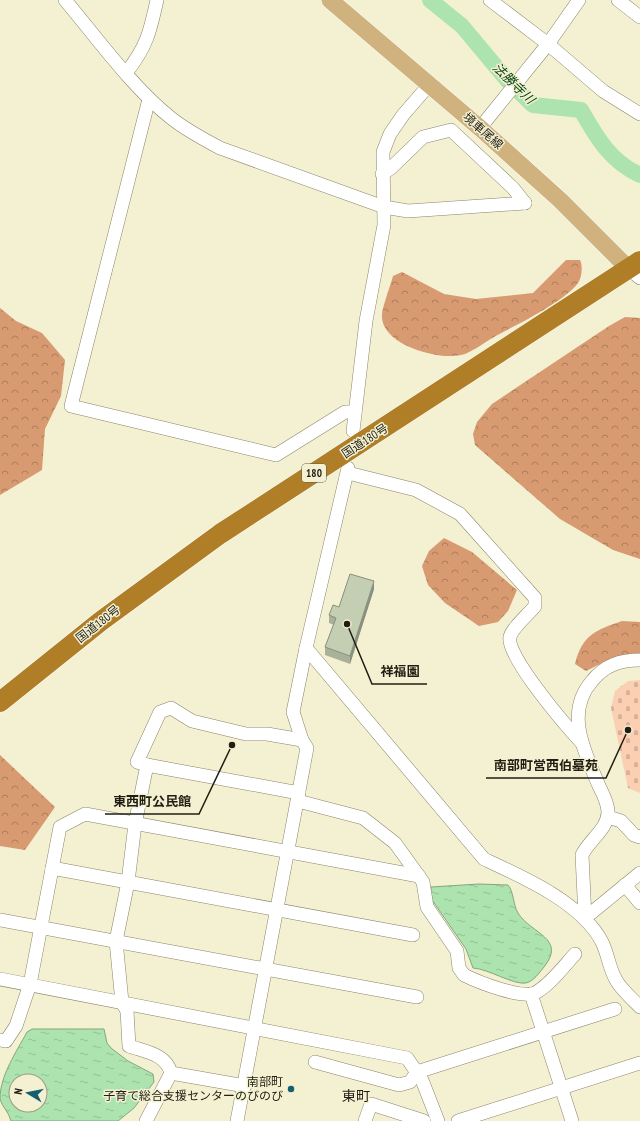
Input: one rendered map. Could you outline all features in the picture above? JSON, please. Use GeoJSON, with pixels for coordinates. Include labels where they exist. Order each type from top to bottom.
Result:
{"type":"FeatureCollection","features":[{"type":"Feature","properties":{"kind":"highway","name":"国道180号"},"geometry":{"type":"LineString","coordinates":[[0,702],[101,621],[220,534],[636,269]]}},
{"type":"Feature","properties":{"kind":"main road","name":"境車尾線"},"geometry":{"type":"LineString","coordinates":[[330,0],[480,128],[636,269]]}},
{"type":"Feature","properties":{"kind":"street"},"geometry":{"type":"LineString","coordinates":[[65,0],[149,98],[171,118],[195,135],[220,148],[384,207],[408,211],[525,203],[513,188],[451,130],[423,137],[391,168],[382,174]]}},
{"type":"Feature","properties":{"kind":"street"},"geometry":{"type":"LineString","coordinates":[[126,73],[145,48],[157,0]]}},
{"type":"Feature","properties":{"kind":"street"},"geometry":{"type":"LineString","coordinates":[[490,0],[548,44],[603,91],[640,114]]}},
{"type":"Feature","properties":{"kind":"street"},"geometry":{"type":"LineString","coordinates":[[480,128],[548,44],[579,0]]}},
{"type":"Feature","properties":{"kind":"street"},"geometry":{"type":"LineString","coordinates":[[618,0],[640,17]]}},
{"type":"Feature","properties":{"kind":"street"},"geometry":{"type":"LineString","coordinates":[[353,431],[366,321],[384,226],[382,174],[383,152],[390,134],[403,115],[429,85]]}},
{"type":"Feature","properties":{"kind":"street"},"geometry":{"type":"LineString","coordinates":[[149,98],[71,406],[276,455],[346,412],[355,412]]}},
{"type":"Feature","properties":{"kind":"street"},"geometry":{"type":"LineString","coordinates":[[237,1121],[256,1029],[307,748],[302,740],[293,712],[306,648],[348,471],[416,490],[460,514],[535,598],[535,606],[510,634],[509,642],[514,654],[556,715],[581,742]]}},
{"type":"Feature","properties":{"kind":"street"},"geometry":{"type":"LineString","coordinates":[[306,648],[484,859],[534,885],[585,918],[602,942],[616,980],[640,1007]]}},
{"type":"Feature","properties":{"kind":"street"},"geometry":{"type":"LineString","coordinates":[[585,918],[582,855],[585,848],[605,824],[608,817],[606,802],[581,742],[578,720],[582,697],[590,683],[600,672],[616,662],[640,660]]}},
{"type":"Feature","properties":{"kind":"street"},"geometry":{"type":"LineString","coordinates":[[302,740],[267,734],[246,734],[192,721],[171,708],[160,712],[137,762],[298,797],[355,815],[370,822],[395,843],[423,882],[427,907],[457,951],[461,972],[468,977],[516,993],[531,994],[541,988],[575,954]]}},
{"type":"Feature","properties":{"kind":"street"},"geometry":{"type":"LineString","coordinates":[[146,1121],[171,1073],[169,1065],[162,1058],[129,1046],[128,1010],[122,1002],[116,941],[128,882],[135,824],[147,765]]}},
{"type":"Feature","properties":{"kind":"street"},"geometry":{"type":"LineString","coordinates":[[0,1040],[6,1041],[16,1026],[30,984],[60,827],[85,814],[419,876]]}},
{"type":"Feature","properties":{"kind":"street"},"geometry":{"type":"LineString","coordinates":[[608,817],[621,821],[634,835],[640,837]]}},
{"type":"Feature","properties":{"kind":"street"},"geometry":{"type":"LineString","coordinates":[[52,868],[413,935]]}},
{"type":"Feature","properties":{"kind":"street"},"geometry":{"type":"LineString","coordinates":[[585,918],[640,873]]}},
{"type":"Feature","properties":{"kind":"street"},"geometry":{"type":"LineString","coordinates":[[625,885],[640,903]]}},
{"type":"Feature","properties":{"kind":"street"},"geometry":{"type":"LineString","coordinates":[[0,920],[418,998]]}},
{"type":"Feature","properties":{"kind":"street"},"geometry":{"type":"LineString","coordinates":[[0,978],[407,1058],[422,1080],[438,1121]]}},
{"type":"Feature","properties":{"kind":"street"},"geometry":{"type":"LineString","coordinates":[[531,994],[572,1121]]}},
{"type":"Feature","properties":{"kind":"street"},"geometry":{"type":"LineString","coordinates":[[315,1062],[399,1085],[410,1082],[417,1072],[615,1009]]}},
{"type":"Feature","properties":{"kind":"street"},"geometry":{"type":"LineString","coordinates":[[458,1121],[640,1063]]}},
{"type":"Feature","properties":{"kind":"street"},"geometry":{"type":"LineString","coordinates":[[171,1073],[245,1086]]}},
{"type":"Feature","properties":{"kind":"street"},"geometry":{"type":"LineString","coordinates":[[365,1121],[371,1104],[424,1121]]}},
{"type":"Feature","properties":{"kind":"green space"},"geometry":{"type":"Polygon","coordinates":[[[566,260],[580,260],[582,265],[579,281],[571,290],[562,298],[539,313],[465,354],[455,356],[442,355],[414,349],[390,334],[384,325],[382,314],[393,276],[402,272],[444,294],[476,299],[533,293],[566,260]]]}},
{"type":"Feature","properties":{"kind":"green space"},"geometry":{"type":"Polygon","coordinates":[[[0,308],[16,321],[42,333],[65,360],[61,396],[45,429],[42,470],[0,495],[0,308]]]}},
{"type":"Feature","properties":{"kind":"green space"},"geometry":{"type":"Polygon","coordinates":[[[625,317],[640,318],[640,559],[613,550],[560,519],[475,445],[473,434],[477,422],[492,404],[609,326],[625,317]]]}},
{"type":"Feature","properties":{"kind":"green space"},"geometry":{"type":"Polygon","coordinates":[[[444,538],[472,552],[517,590],[508,611],[498,622],[479,626],[445,603],[428,585],[422,566],[429,551],[444,538]]]}},
{"type":"Feature","properties":{"kind":"green space"},"geometry":{"type":"Polygon","coordinates":[[[622,621],[640,622],[640,656],[606,661],[586,671],[575,664],[582,646],[591,635],[605,627],[622,621]]]}},
{"type":"Feature","properties":{"kind":"green space"},"geometry":{"type":"Polygon","coordinates":[[[640,680],[640,793],[628,788],[611,708],[615,691],[628,681],[640,680]]]}},
{"type":"Feature","properties":{"kind":"green space"},"geometry":{"type":"Polygon","coordinates":[[[0,755],[55,807],[25,850],[0,846],[0,755]]]}},
{"type":"Feature","properties":{"kind":"water"},"geometry":{"type":"Polygon","coordinates":[[[479,884],[508,885],[518,913],[549,943],[551,949],[550,957],[534,979],[529,982],[514,982],[486,971],[473,968],[466,949],[430,897],[431,887],[479,884]]]}},
{"type":"Feature","properties":{"kind":"water"},"geometry":{"type":"Polygon","coordinates":[[[32,1029],[104,1029],[107,1043],[111,1048],[128,1061],[153,1074],[154,1082],[134,1108],[118,1121],[11,1121],[0,1099],[3,1081],[27,1032],[32,1029]]]}},
{"type":"Feature","properties":{"kind":"building"},"geometry":{"type":"Polygon","coordinates":[[[350,574],[374,581],[350,656],[325,647],[336,618],[329,615],[333,605],[339,607],[350,574]]]}},
{"type":"Feature","properties":{"kind":"waterway","name":"法勝寺川"},"geometry":{"type":"LineString","coordinates":[[430,0],[462,26],[507,80],[533,105],[581,110],[605,148],[612,156],[620,163],[640,175]]}},
{"type":"Feature","properties":{"kind":"place","name":"祥福園"},"geometry":{"type":"Point","coordinates":[347,624]}},
{"type":"Feature","properties":{"kind":"place","name":"南部町営西伯墓苑"},"geometry":{"type":"Point","coordinates":[628,730]}},
{"type":"Feature","properties":{"kind":"place","name":"東西町公民館"},"geometry":{"type":"Point","coordinates":[232,745]}},
{"type":"Feature","properties":{"kind":"place","name":"南部町 子育て総合支援センターのびのび"},"geometry":{"type":"Point","coordinates":[291,1089]}},
{"type":"Feature","properties":{"kind":"district","name":"東町"},"geometry":{"type":"Point","coordinates":[356,1096]}}]}
